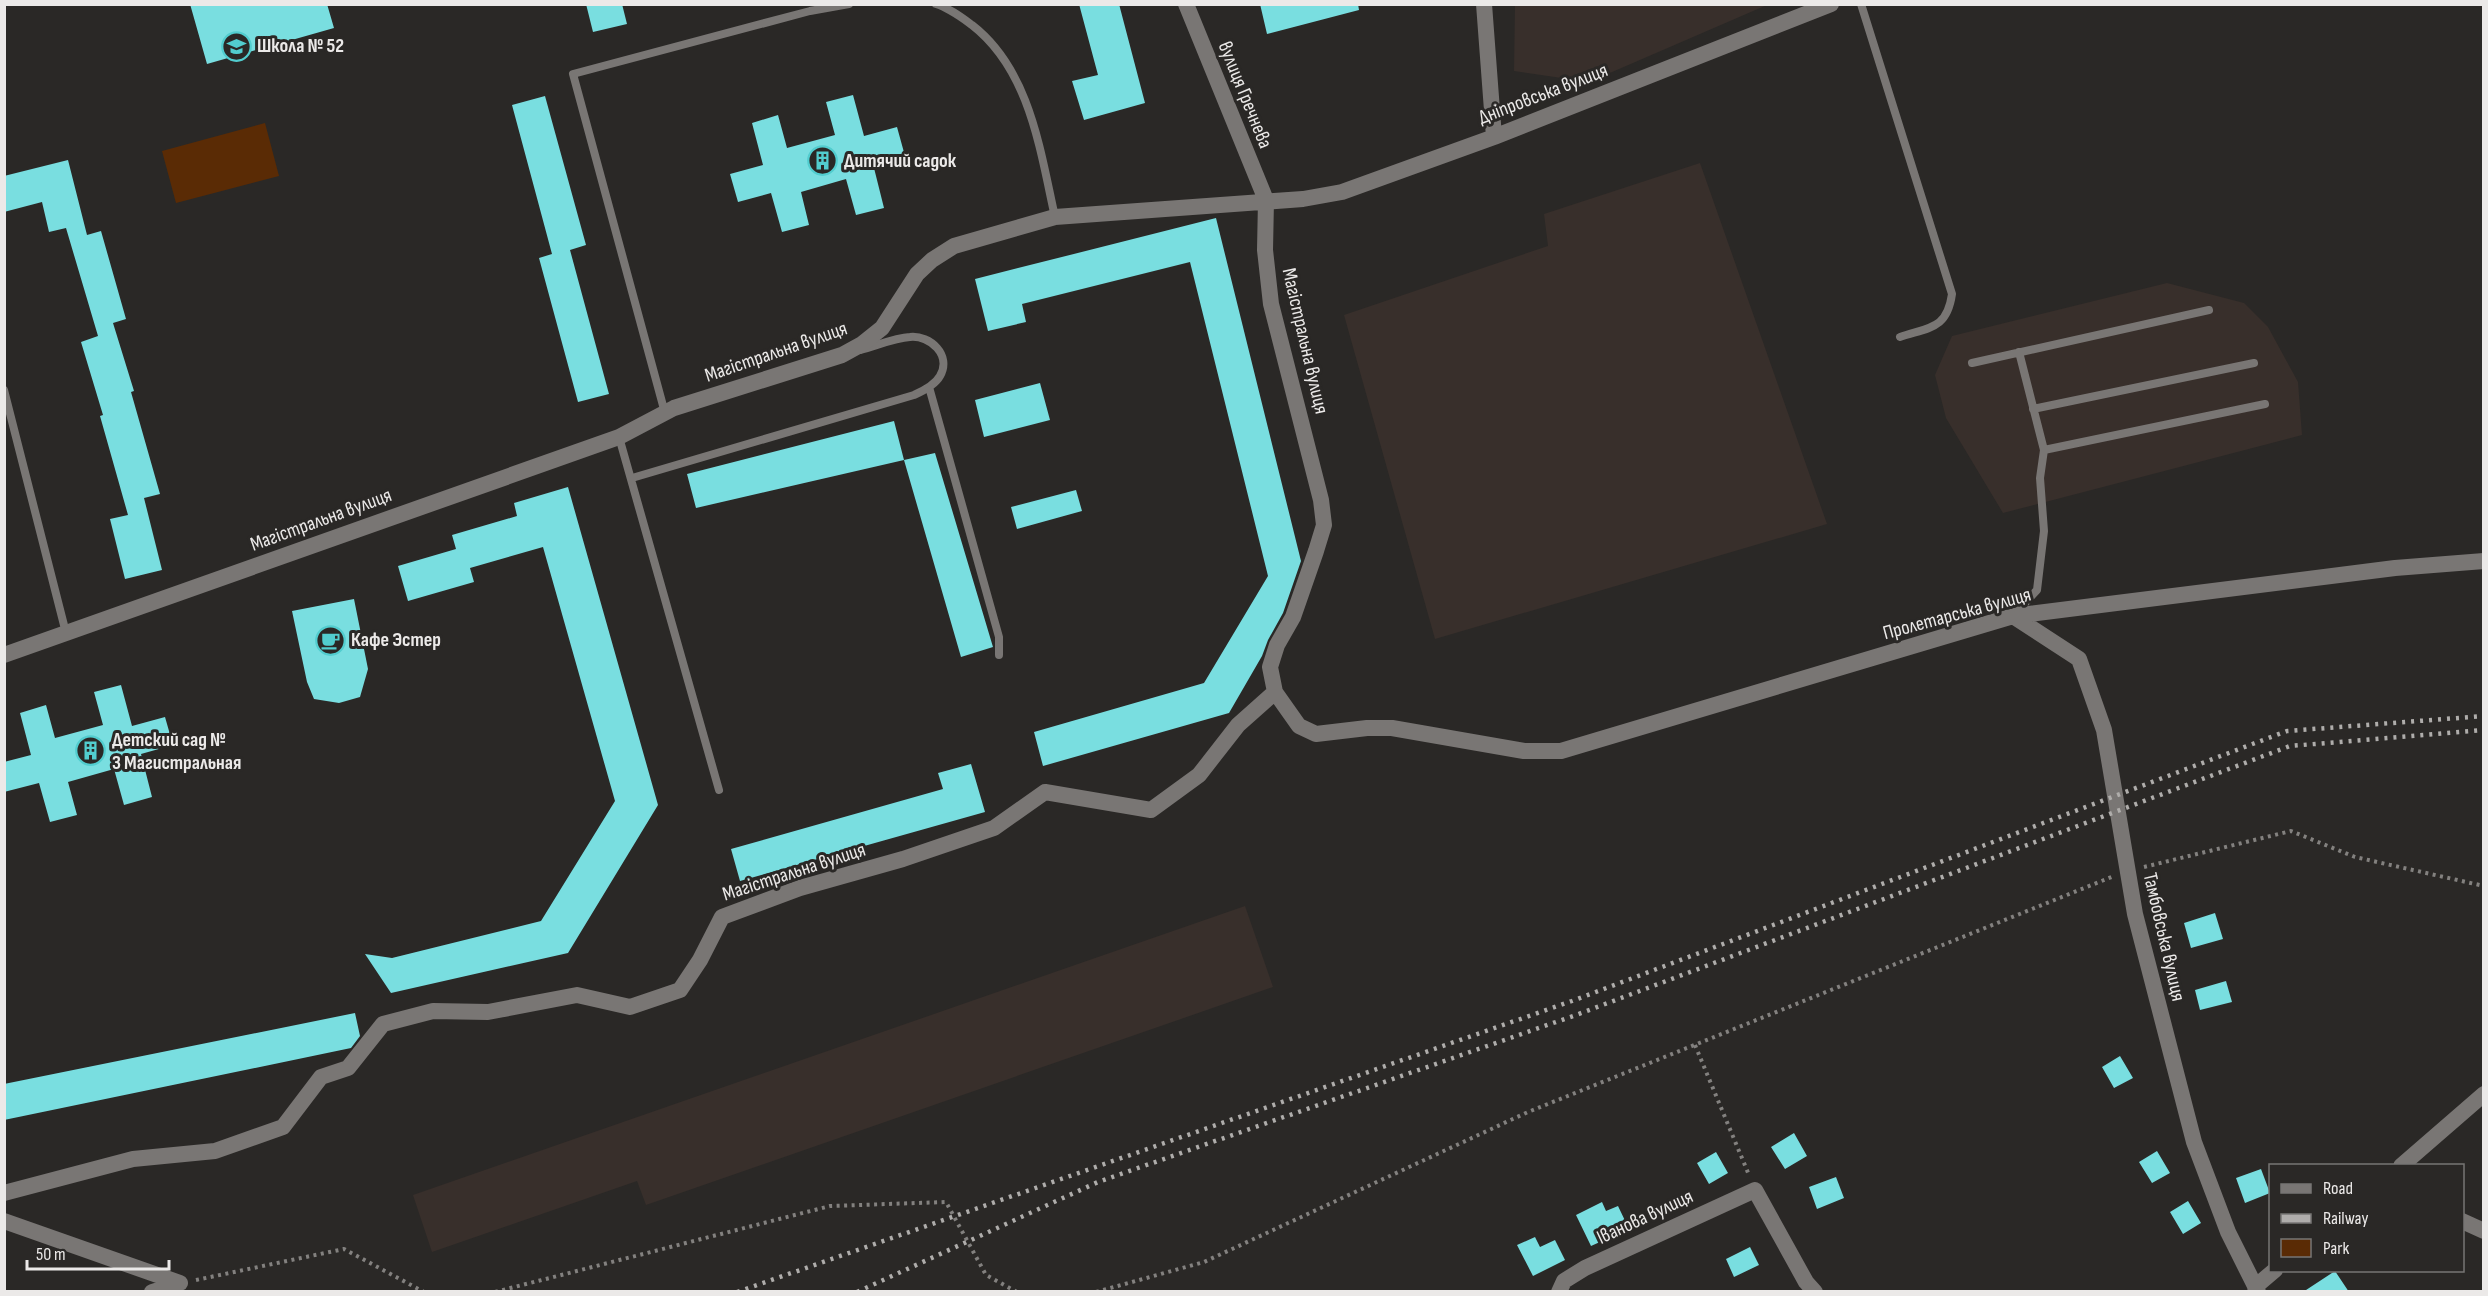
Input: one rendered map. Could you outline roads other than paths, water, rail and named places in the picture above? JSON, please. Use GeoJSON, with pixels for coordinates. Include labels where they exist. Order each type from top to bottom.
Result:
{"type":"FeatureCollection","features":[{"type":"Feature","properties":{"kind":"street","name":"вулиця Гречнева"},"geometry":{"type":"LineString","coordinates":[[1186,4],[1266,200]]}},
{"type":"Feature","properties":{"kind":"street"},"geometry":{"type":"LineString","coordinates":[[1484,4],[1494,136]]}},
{"type":"Feature","properties":{"kind":"street","name":"Дніпровська вулиця"},"geometry":{"type":"LineString","coordinates":[[1266,200],[1303,200],[1342,192],[1494,136],[1831,4]]}},
{"type":"Feature","properties":{"kind":"street","name":"Магістральна вулиця"},"geometry":{"type":"LineString","coordinates":[[4,655],[619,436],[674,408],[842,355],[862,344],[882,328],[917,274],[932,260],[954,246],[1055,217],[1266,200],[1265,250],[1271,304],[1316,475],[1324,525],[1293,617],[1277,645],[1270,667],[1275,692],[1299,726],[1316,734],[1367,728],[1392,728],[1524,751],[1561,751]]}},
{"type":"Feature","properties":{"kind":"street","name":"Пролетарська вулиця"},"geometry":{"type":"LineString","coordinates":[[1561,751],[2013,616],[2383,569],[2484,561]]}},
{"type":"Feature","properties":{"kind":"street","name":"Тамбовська вулиця"},"geometry":{"type":"LineString","coordinates":[[2013,616],[2079,659],[2104,730],[2134,914],[2194,1142],[2228,1232],[2257,1289]]}},
{"type":"Feature","properties":{"kind":"street","name":"Магістральна вулиця"},"geometry":{"type":"LineString","coordinates":[[4,1193],[133,1159],[215,1151],[283,1127],[321,1077],[348,1068],[383,1024],[433,1011],[488,1012],[577,995],[630,1007],[680,990],[700,960],[722,917],[800,888],[903,859],[994,828],[1045,792],[1151,810],[1199,775],[1238,725],[1275,692]]}},
{"type":"Feature","properties":{"kind":"street"},"geometry":{"type":"LineString","coordinates":[[2403,1164],[2484,1094]]}},
{"type":"Feature","properties":{"kind":"street","name":"Іванова вулиця"},"geometry":{"type":"LineString","coordinates":[[1559,1292],[1564,1281],[1585,1268],[1755,1190],[1806,1282],[1815,1292]]}},
{"type":"Feature","properties":{"kind":"street"},"geometry":{"type":"LineString","coordinates":[[4,1221],[180,1283],[152,1292]]}},
{"type":"Feature","properties":{"kind":"street"},"geometry":{"type":"LineString","coordinates":[[2464,1221],[2484,1230]]}},
{"type":"Feature","properties":{"kind":"street"},"geometry":{"type":"LineString","coordinates":[[2257,1289],[2273,1272]]}},
{"type":"Feature","properties":{"kind":"lane"},"geometry":{"type":"LineString","coordinates":[[665,413],[573,74],[810,11],[849,4]]}},
{"type":"Feature","properties":{"kind":"lane"},"geometry":{"type":"LineString","coordinates":[[936,4],[962,18],[981,32],[996,49],[1010,72],[1030,115],[1055,217]]}},
{"type":"Feature","properties":{"kind":"lane"},"geometry":{"type":"LineString","coordinates":[[1861,4],[1952,294],[1950,310],[1944,320],[1900,337]]}},
{"type":"Feature","properties":{"kind":"lane"},"geometry":{"type":"LineString","coordinates":[[1972,363],[2209,309]]}},
{"type":"Feature","properties":{"kind":"lane"},"geometry":{"type":"LineString","coordinates":[[632,478],[906,398],[929,387],[940,375],[943,360],[938,346],[926,339],[911,337],[842,355]]}},
{"type":"Feature","properties":{"kind":"lane"},"geometry":{"type":"LineString","coordinates":[[2013,616],[2037,590],[2044,531],[2040,478],[2044,450],[2019,352]]}},
{"type":"Feature","properties":{"kind":"lane"},"geometry":{"type":"LineString","coordinates":[[2033,409],[2254,363]]}},
{"type":"Feature","properties":{"kind":"lane"},"geometry":{"type":"LineString","coordinates":[[929,387],[999,637],[999,655]]}},
{"type":"Feature","properties":{"kind":"lane"},"geometry":{"type":"LineString","coordinates":[[4,390],[66,633]]}},
{"type":"Feature","properties":{"kind":"lane"},"geometry":{"type":"LineString","coordinates":[[2044,450],[2265,404]]}},
{"type":"Feature","properties":{"kind":"lane"},"geometry":{"type":"LineString","coordinates":[[619,436],[719,790]]}},
{"type":"Feature","properties":{"kind":"railway"},"geometry":{"type":"LineString","coordinates":[[737,1292],[1572,1001],[2287,731],[2484,716]]}},
{"type":"Feature","properties":{"kind":"railway"},"geometry":{"type":"LineString","coordinates":[[857,1292],[1098,1182],[1576,1015],[2290,746],[2484,730]]}},
{"type":"Feature","properties":{"kind":"place","name":"Школа № 52"},"geometry":{"type":"Point","coordinates":[236,46]}},
{"type":"Feature","properties":{"kind":"place","name":"Дитячий садок"},"geometry":{"type":"Point","coordinates":[823,161]}},
{"type":"Feature","properties":{"kind":"place","name":"Кафе Эстер"},"geometry":{"type":"Point","coordinates":[330,640]}},
{"type":"Feature","properties":{"kind":"place","name":"Детский сад № 3 Магистральная"},"geometry":{"type":"Point","coordinates":[91,751]}}]}
